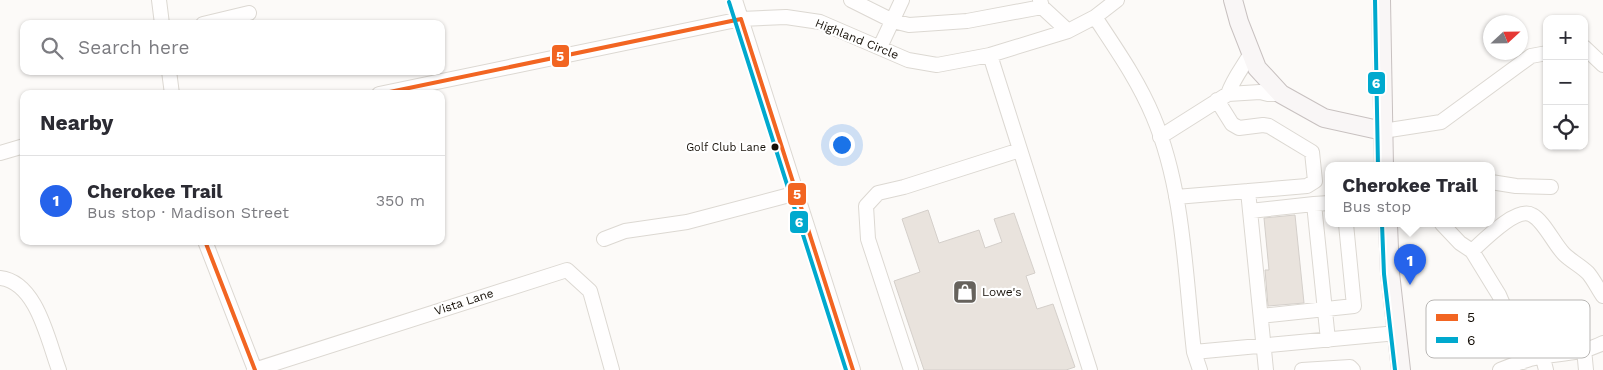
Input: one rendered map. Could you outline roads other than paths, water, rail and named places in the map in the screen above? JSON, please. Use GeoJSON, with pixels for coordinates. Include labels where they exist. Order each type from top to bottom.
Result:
{"type":"FeatureCollection","features":[{"type":"Feature","properties":{"kind":"main road"},"geometry":{"type":"LineString","coordinates":[[1233,0],[1239,22],[1257,68],[1281,94],[1324,118],[1383,130]]}},
{"type":"Feature","properties":{"kind":"main road"},"geometry":{"type":"LineString","coordinates":[[1381,0],[1384,162]]}},
{"type":"Feature","properties":{"kind":"main road"},"geometry":{"type":"LineString","coordinates":[[1388,227],[1390,273],[1401,370]]}},
{"type":"Feature","properties":{"kind":"street"},"geometry":{"type":"LineString","coordinates":[[159,0],[162,20]]}},
{"type":"Feature","properties":{"kind":"street"},"geometry":{"type":"LineString","coordinates":[[735,0],[853,370]]}},
{"type":"Feature","properties":{"kind":"street"},"geometry":{"type":"LineString","coordinates":[[851,0],[893,21],[909,25],[967,20],[1041,3],[1068,31]]}},
{"type":"Feature","properties":{"kind":"street"},"geometry":{"type":"LineString","coordinates":[[880,47],[902,0]]}},
{"type":"Feature","properties":{"kind":"street","name":"Highland Circle"},"geometry":{"type":"LineString","coordinates":[[398,90],[741,19],[786,17],[820,22],[908,60],[937,65],[990,55],[1068,31],[1095,17],[1117,0]]}},
{"type":"Feature","properties":{"kind":"street"},"geometry":{"type":"LineString","coordinates":[[220,20],[249,13]]}},
{"type":"Feature","properties":{"kind":"street"},"geometry":{"type":"LineString","coordinates":[[1095,17],[1138,84],[1160,137],[1176,197],[1194,352],[1200,370]]}},
{"type":"Feature","properties":{"kind":"street"},"geometry":{"type":"LineString","coordinates":[[1588,52],[1603,65]]}},
{"type":"Feature","properties":{"kind":"street"},"geometry":{"type":"LineString","coordinates":[[1160,137],[1222,97],[1241,71],[1251,53]]}},
{"type":"Feature","properties":{"kind":"street"},"geometry":{"type":"LineString","coordinates":[[1383,130],[1441,122],[1531,56],[1543,54]]}},
{"type":"Feature","properties":{"kind":"street"},"geometry":{"type":"LineString","coordinates":[[990,55],[1090,370]]}},
{"type":"Feature","properties":{"kind":"street"},"geometry":{"type":"LineString","coordinates":[[169,75],[171,90]]}},
{"type":"Feature","properties":{"kind":"street"},"geometry":{"type":"LineString","coordinates":[[1222,97],[1260,92],[1281,94]]}},
{"type":"Feature","properties":{"kind":"street"},"geometry":{"type":"LineString","coordinates":[[1176,197],[1310,185],[1315,181],[1312,152],[1269,126],[1239,128],[1232,124],[1222,97]]}},
{"type":"Feature","properties":{"kind":"street"},"geometry":{"type":"LineString","coordinates":[[0,153],[20,147]]}},
{"type":"Feature","properties":{"kind":"street"},"geometry":{"type":"LineString","coordinates":[[911,370],[868,238],[866,206],[878,193],[904,188],[1020,150]]}},
{"type":"Feature","properties":{"kind":"street"},"geometry":{"type":"LineString","coordinates":[[1495,183],[1516,186],[1551,187]]}},
{"type":"Feature","properties":{"kind":"street"},"geometry":{"type":"LineString","coordinates":[[1248,191],[1266,370]]}},
{"type":"Feature","properties":{"kind":"street"},"geometry":{"type":"LineString","coordinates":[[604,239],[625,231],[687,222],[797,194]]}},
{"type":"Feature","properties":{"kind":"street"},"geometry":{"type":"LineString","coordinates":[[1250,211],[1325,203]]}},
{"type":"Feature","properties":{"kind":"street"},"geometry":{"type":"LineString","coordinates":[[1314,204],[1328,340]]}},
{"type":"Feature","properties":{"kind":"street"},"geometry":{"type":"LineString","coordinates":[[1472,251],[1490,234],[1513,217],[1525,213],[1532,214],[1564,254],[1588,273],[1603,296]]}},
{"type":"Feature","properties":{"kind":"street"},"geometry":{"type":"LineString","coordinates":[[1260,316],[1354,306],[1346,227]]}},
{"type":"Feature","properties":{"kind":"street"},"geometry":{"type":"LineString","coordinates":[[1445,227],[1460,243],[1472,251],[1501,300]]}},
{"type":"Feature","properties":{"kind":"street"},"geometry":{"type":"LineString","coordinates":[[207,245],[255,370]]}},
{"type":"Feature","properties":{"kind":"street","name":"Vista Lane"},"geometry":{"type":"LineString","coordinates":[[255,370],[567,270],[590,291],[612,370]]}},
{"type":"Feature","properties":{"kind":"street"},"geometry":{"type":"LineString","coordinates":[[0,278],[9,279],[28,294],[36,307],[59,370]]}},
{"type":"Feature","properties":{"kind":"street"},"geometry":{"type":"LineString","coordinates":[[1194,352],[1397,333]]}},
{"type":"Feature","properties":{"kind":"street"},"geometry":{"type":"LineString","coordinates":[[1593,347],[1603,333]]}},
{"type":"Feature","properties":{"kind":"street"},"geometry":{"type":"LineString","coordinates":[[1500,370],[1517,366],[1544,364],[1558,358]]}},
{"type":"Feature","properties":{"kind":"street"},"geometry":{"type":"LineString","coordinates":[[1586,370],[1590,358]]}},
{"type":"Feature","properties":{"kind":"street"},"geometry":{"type":"LineString","coordinates":[[1302,370],[1350,367],[1353,370]]}},
{"type":"Feature","properties":{"kind":"place","name":"Golf Club Lane"},"geometry":{"type":"Point","coordinates":[775,147]}},
{"type":"Feature","properties":{"kind":"place","name":"Cherokee Trail"},"geometry":{"type":"Point","coordinates":[1410,285]}},
{"type":"Feature","properties":{"kind":"place","name":"Lowe's"},"geometry":{"type":"Point","coordinates":[965,292]}}]}
